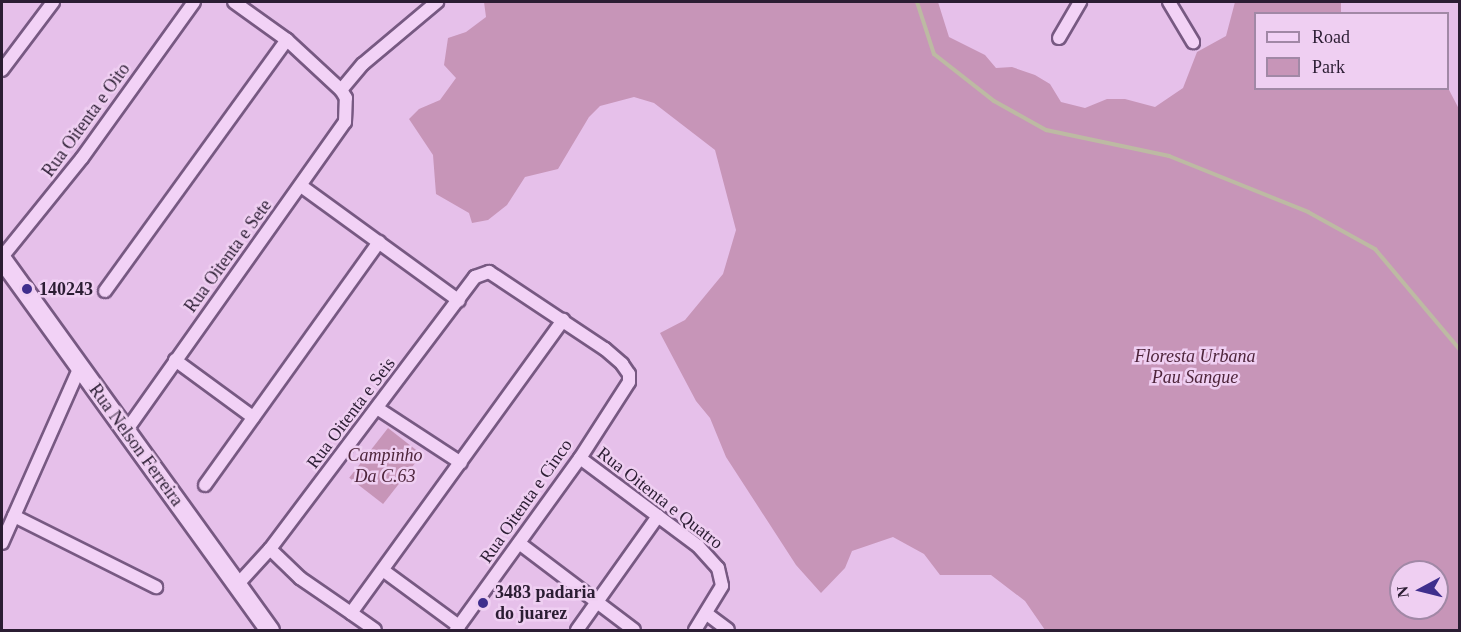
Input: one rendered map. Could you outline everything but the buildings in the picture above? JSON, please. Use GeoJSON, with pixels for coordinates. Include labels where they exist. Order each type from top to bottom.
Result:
{"type":"FeatureCollection","features":[{"type":"Feature","properties":{"kind":"main road","name":"Rua Nelson Ferreira"},"geometry":{"type":"LineString","coordinates":[[2,258],[270,630]]}},
{"type":"Feature","properties":{"kind":"street"},"geometry":{"type":"LineString","coordinates":[[2,70],[53,2]]}},
{"type":"Feature","properties":{"kind":"street","name":"Rua Oitenta e Oito"},"geometry":{"type":"LineString","coordinates":[[2,258],[82,158],[194,2]]}},
{"type":"Feature","properties":{"kind":"street"},"geometry":{"type":"LineString","coordinates":[[234,2],[287,39],[343,94],[363,64],[436,2]]}},
{"type":"Feature","properties":{"kind":"street"},"geometry":{"type":"LineString","coordinates":[[1059,39],[1080,2]]}},
{"type":"Feature","properties":{"kind":"street"},"geometry":{"type":"LineString","coordinates":[[1169,2],[1193,42]]}},
{"type":"Feature","properties":{"kind":"street"},"geometry":{"type":"LineString","coordinates":[[105,291],[287,39]]}},
{"type":"Feature","properties":{"kind":"street","name":"Rua Oitenta e Sete"},"geometry":{"type":"LineString","coordinates":[[126,431],[340,134],[343,94]]}},
{"type":"Feature","properties":{"kind":"street"},"geometry":{"type":"LineString","coordinates":[[301,186],[459,301]]}},
{"type":"Feature","properties":{"kind":"street"},"geometry":{"type":"LineString","coordinates":[[205,486],[379,242]]}},
{"type":"Feature","properties":{"kind":"street","name":"Rua Oitenta e Seis"},"geometry":{"type":"LineString","coordinates":[[237,584],[270,549],[475,277],[482,273],[496,275],[563,320]]}},
{"type":"Feature","properties":{"kind":"street"},"geometry":{"type":"LineString","coordinates":[[349,613],[384,571],[563,320]]}},
{"type":"Feature","properties":{"kind":"street","name":"Rua Oitenta e Cinco"},"geometry":{"type":"LineString","coordinates":[[458,628],[580,458],[624,392],[629,374],[622,364],[563,320]]}},
{"type":"Feature","properties":{"kind":"street"},"geometry":{"type":"LineString","coordinates":[[176,360],[253,417]]}},
{"type":"Feature","properties":{"kind":"street"},"geometry":{"type":"LineString","coordinates":[[3,536],[80,367]]}},
{"type":"Feature","properties":{"kind":"street"},"geometry":{"type":"LineString","coordinates":[[377,408],[461,463]]}},
{"type":"Feature","properties":{"kind":"street","name":"Rua Oitenta e Quatro"},"geometry":{"type":"LineString","coordinates":[[580,458],[698,546],[718,568],[722,586],[707,614],[695,630]]}},
{"type":"Feature","properties":{"kind":"street"},"geometry":{"type":"LineString","coordinates":[[14,516],[156,586]]}},
{"type":"Feature","properties":{"kind":"street"},"geometry":{"type":"LineString","coordinates":[[577,630],[658,516]]}},
{"type":"Feature","properties":{"kind":"street"},"geometry":{"type":"LineString","coordinates":[[519,543],[634,630]]}},
{"type":"Feature","properties":{"kind":"street"},"geometry":{"type":"LineString","coordinates":[[270,549],[300,578],[375,630]]}},
{"type":"Feature","properties":{"kind":"street"},"geometry":{"type":"LineString","coordinates":[[384,571],[458,628]]}},
{"type":"Feature","properties":{"kind":"street"},"geometry":{"type":"LineString","coordinates":[[707,614],[728,630]]}},
{"type":"Feature","properties":{"kind":"green space","name":"Floresta Urbana Pau Sangue"},"geometry":{"type":"Polygon","coordinates":[[[484,2],[938,2],[949,37],[985,55],[996,68],[1012,67],[1035,75],[1050,84],[1061,102],[1085,108],[1107,99],[1125,99],[1155,107],[1183,88],[1197,52],[1226,36],[1235,2],[1341,2],[1341,12],[1254,12],[1254,90],[1449,90],[1459,109],[1459,630],[1045,630],[1025,601],[991,575],[940,575],[924,554],[893,537],[852,551],[845,568],[821,593],[796,565],[726,457],[710,418],[696,401],[660,333],[685,320],[723,274],[736,230],[715,150],[654,103],[634,97],[600,106],[589,117],[558,169],[525,177],[507,205],[488,220],[472,223],[469,213],[436,194],[433,155],[409,119],[419,109],[440,100],[456,78],[444,65],[448,38],[466,32],[486,17],[484,2]]]}},
{"type":"Feature","properties":{"kind":"green space","name":"Campinho Da C.63"},"geometry":{"type":"Polygon","coordinates":[[[388,428],[422,454],[383,504],[349,478],[388,428]]]}},
{"type":"Feature","properties":{"kind":"waterway"},"geometry":{"type":"LineString","coordinates":[[917,2],[934,54],[994,101],[1046,130],[1169,156],[1308,212],[1375,249],[1460,350]]}},
{"type":"Feature","properties":{"kind":"place","name":"140243"},"geometry":{"type":"Point","coordinates":[27,289]}},
{"type":"Feature","properties":{"kind":"place","name":"3483 padaria do juarez"},"geometry":{"type":"Point","coordinates":[483,603]}}]}
